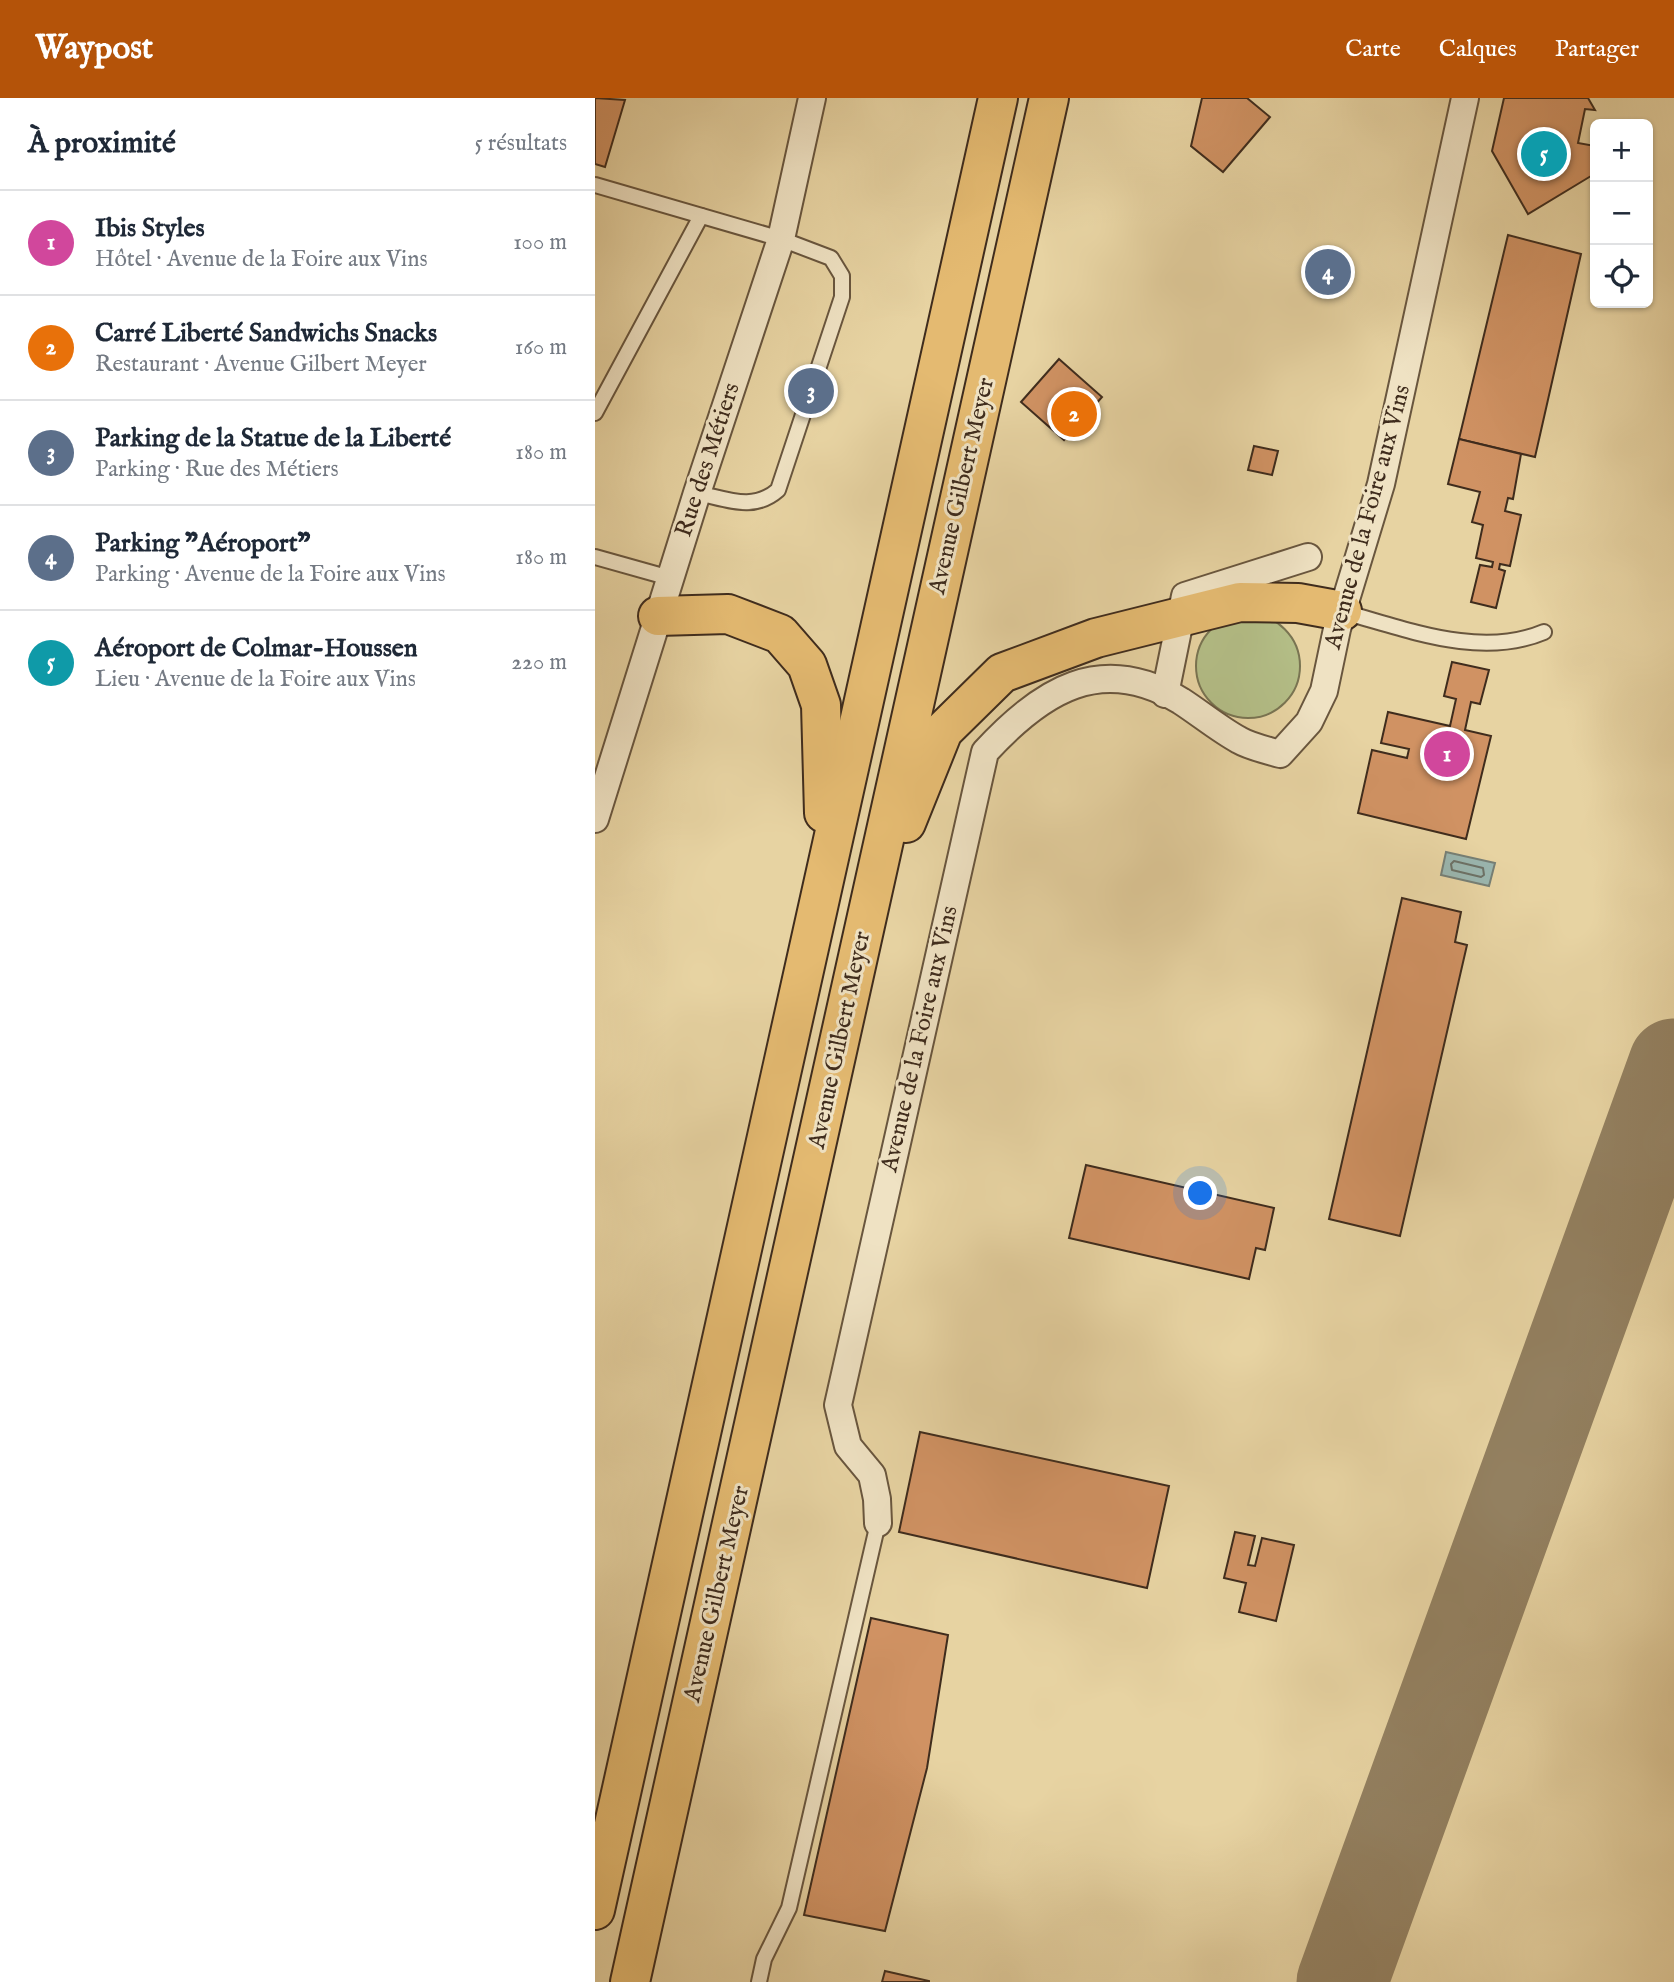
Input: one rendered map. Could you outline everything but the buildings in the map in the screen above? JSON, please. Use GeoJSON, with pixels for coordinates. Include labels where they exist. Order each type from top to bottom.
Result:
{"type":"FeatureCollection","features":[{"type":"Feature","properties":{"kind":"main road","name":"Avenue Gilbert Meyer"},"geometry":{"type":"LineString","coordinates":[[595,1910],[998,98]]}},
{"type":"Feature","properties":{"kind":"main road","name":"Avenue Gilbert Meyer"},"geometry":{"type":"LineString","coordinates":[[630,1982],[1049,98]]}},
{"type":"Feature","properties":{"kind":"main road"},"geometry":{"type":"LineString","coordinates":[[861,939],[943,730],[1002,673],[1096,638],[1240,602],[1299,603],[1339,620]]}},
{"type":"Feature","properties":{"kind":"main road"},"geometry":{"type":"LineString","coordinates":[[659,616],[728,614],[780,634],[807,665],[821,705],[826,868]]}},
{"type":"Feature","properties":{"kind":"street","name":"Rue des Métiers"},"geometry":{"type":"LineString","coordinates":[[596,810],[781,239],[812,98]]}},
{"type":"Feature","properties":{"kind":"street","name":"Avenue de la Foire aux Vins"},"geometry":{"type":"LineString","coordinates":[[878,1523],[877,1499],[871,1475],[848,1446],[838,1405],[985,752],[1016,718],[1052,693],[1091,679],[1136,679],[1241,742],[1280,754],[1309,722],[1324,691],[1339,620],[1381,484],[1465,98]]}},
{"type":"Feature","properties":{"kind":"street","name":"Avenue de la Foire aux Vins"},"geometry":{"type":"LineString","coordinates":[[1165,694],[1185,596],[1308,557]]}},
{"type":"Feature","properties":{"kind":"lane"},"geometry":{"type":"LineString","coordinates":[[595,185],[781,239],[831,258],[842,276],[842,297],[778,490],[765,501],[745,503],[697,493]]}},
{"type":"Feature","properties":{"kind":"lane"},"geometry":{"type":"LineString","coordinates":[[595,413],[701,216]]}},
{"type":"Feature","properties":{"kind":"lane"},"geometry":{"type":"LineString","coordinates":[[595,557],[670,578]]}},
{"type":"Feature","properties":{"kind":"lane"},"geometry":{"type":"LineString","coordinates":[[1339,620],[1487,643],[1523,641],[1544,632]]}},
{"type":"Feature","properties":{"kind":"lane"},"geometry":{"type":"LineString","coordinates":[[759,1982],[764,1959],[789,1908],[878,1523]]}},
{"type":"Feature","properties":{"kind":"green space"},"geometry":{"type":"Polygon","coordinates":[[[1248,614],[1268,618],[1285,629],[1296,646],[1300,666],[1296,686],[1285,703],[1268,714],[1248,718],[1228,714],[1211,703],[1200,686],[1196,666],[1200,646],[1211,629],[1228,618],[1248,614]]]}},
{"type":"Feature","properties":{"kind":"water"},"geometry":{"type":"Polygon","coordinates":[[[1446,852],[1495,863],[1489,886],[1441,875],[1446,852]]]}},
{"type":"Feature","properties":{"kind":"taxiway"},"geometry":{"type":"LineString","coordinates":[[1342,1982],[1674,1064]]}},
{"type":"Feature","properties":{"kind":"place","name":"Aéroport de Colmar-Houssen"},"geometry":{"type":"Point","coordinates":[1544,154]}},
{"type":"Feature","properties":{"kind":"place","name":"Parking \"Aéroport\""},"geometry":{"type":"Point","coordinates":[1328,272]}},
{"type":"Feature","properties":{"kind":"place","name":"Parking de la Statue de la Liberté"},"geometry":{"type":"Point","coordinates":[811,391]}},
{"type":"Feature","properties":{"kind":"place","name":"Carré Liberté Sandwichs Snacks"},"geometry":{"type":"Point","coordinates":[1074,414]}},
{"type":"Feature","properties":{"kind":"place","name":"Ibis Styles"},"geometry":{"type":"Point","coordinates":[1447,754]}}]}
